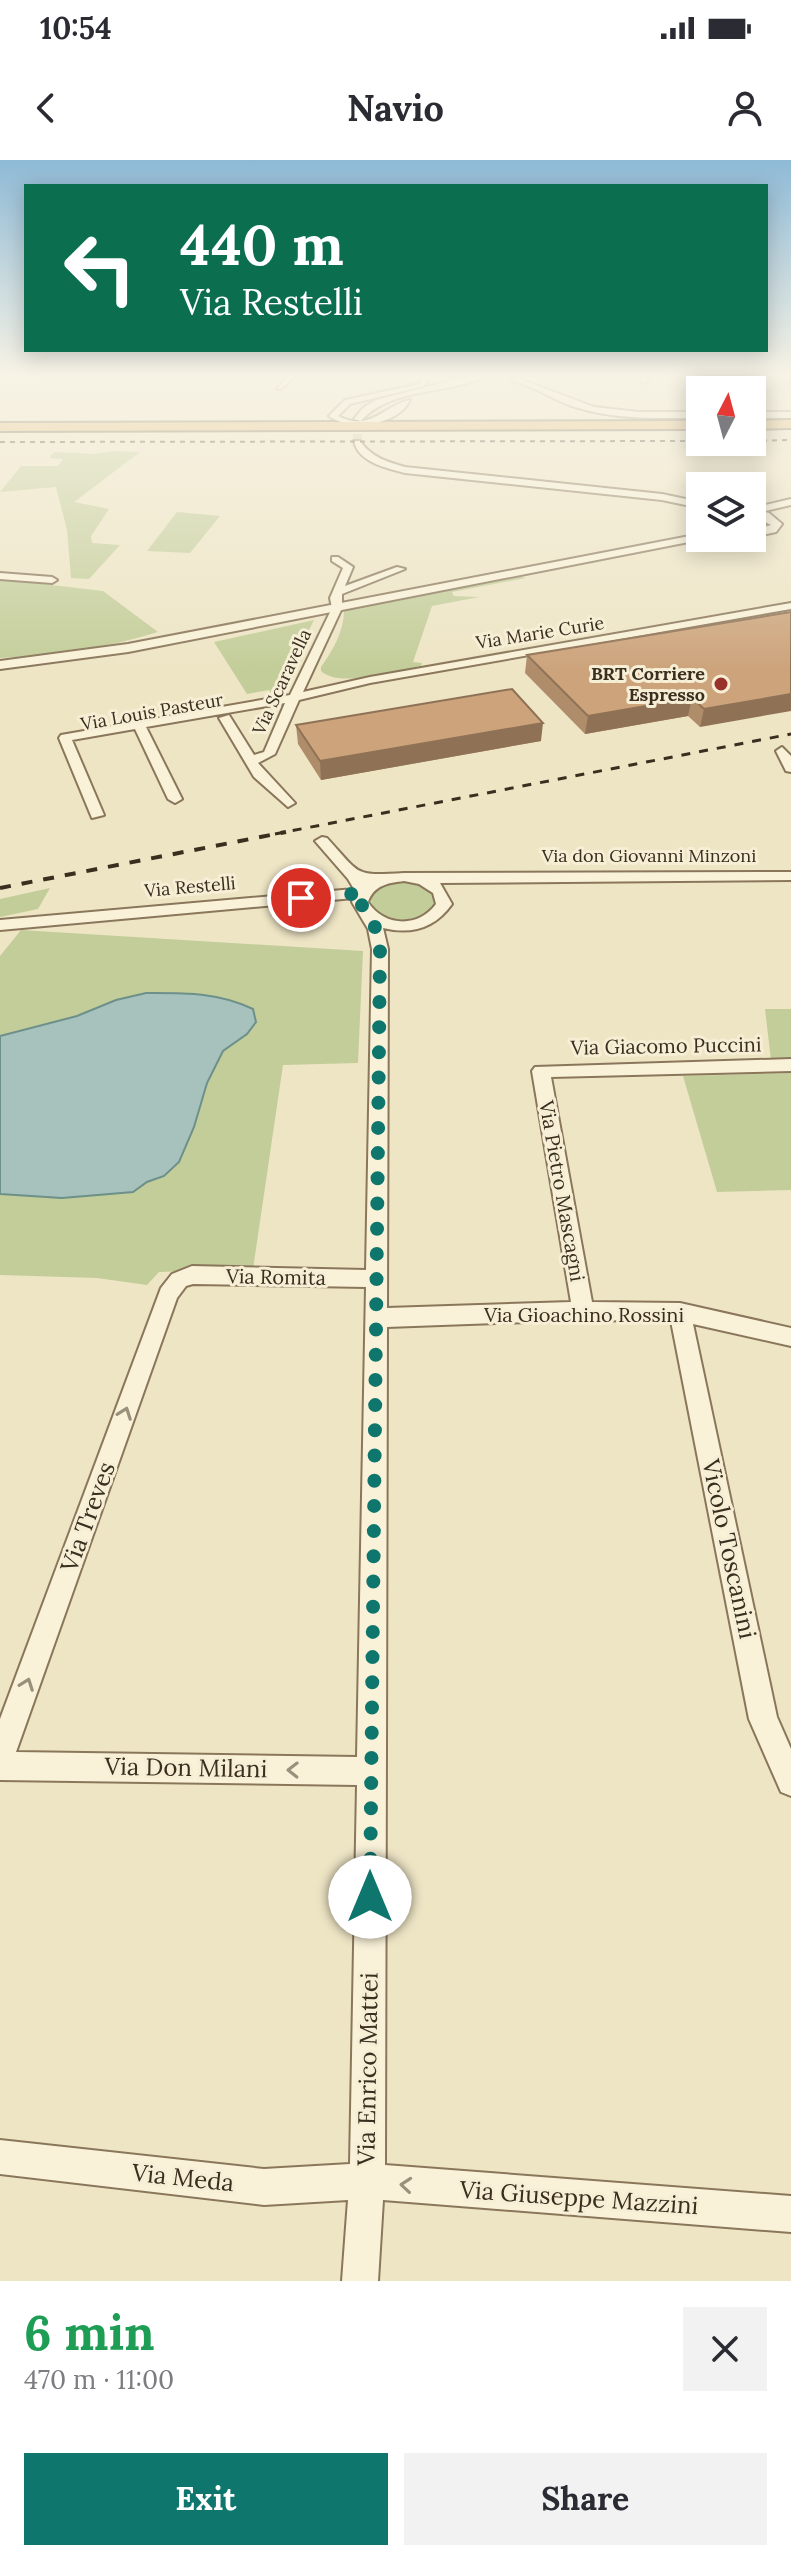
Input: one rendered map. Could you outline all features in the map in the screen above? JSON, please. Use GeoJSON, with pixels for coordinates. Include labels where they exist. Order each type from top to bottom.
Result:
{"type":"FeatureCollection","features":[{"type":"Feature","properties":{"kind":"street"},"geometry":{"type":"LineString","coordinates":[[433,473],[652,496],[686,502]]}},
{"type":"Feature","properties":{"kind":"street"},"geometry":{"type":"LineString","coordinates":[[652,496],[686,507]]}},
{"type":"Feature","properties":{"kind":"street"},"geometry":{"type":"LineString","coordinates":[[766,508],[791,504]]}},
{"type":"Feature","properties":{"kind":"street"},"geometry":{"type":"LineString","coordinates":[[766,531],[772,530],[782,512],[791,504]]}},
{"type":"Feature","properties":{"kind":"street"},"geometry":{"type":"LineString","coordinates":[[766,518],[776,523],[788,536]]}},
{"type":"Feature","properties":{"kind":"street"},"geometry":{"type":"LineString","coordinates":[[670,542],[686,535]]}},
{"type":"Feature","properties":{"kind":"street"},"geometry":{"type":"LineString","coordinates":[[766,535],[788,536]]}},
{"type":"Feature","properties":{"kind":"street"},"geometry":{"type":"LineString","coordinates":[[0,665],[106,652],[686,539]]}},
{"type":"Feature","properties":{"kind":"street"},"geometry":{"type":"LineString","coordinates":[[335,559],[348,567],[338,592],[337,608]]}},
{"type":"Feature","properties":{"kind":"street"},"geometry":{"type":"LineString","coordinates":[[338,592],[400,569]]}},
{"type":"Feature","properties":{"kind":"street"},"geometry":{"type":"LineString","coordinates":[[0,576],[52,580]]}},
{"type":"Feature","properties":{"kind":"street","name":"Via Marie Curie"},"geometry":{"type":"LineString","coordinates":[[294,697],[370,680],[791,606]]}},
{"type":"Feature","properties":{"kind":"street","name":"Via Scaravella"},"geometry":{"type":"LineString","coordinates":[[251,761],[269,754],[337,608]]}},
{"type":"Feature","properties":{"kind":"street"},"geometry":{"type":"LineString","coordinates":[[310,667],[318,676],[332,682]]}},
{"type":"Feature","properties":{"kind":"street"},"geometry":{"type":"LineString","coordinates":[[294,697],[332,682],[370,680]]}},
{"type":"Feature","properties":{"kind":"street","name":"Via Louis Pasteur"},"geometry":{"type":"LineString","coordinates":[[97,815],[68,745],[141,728],[227,715],[294,697]]}},
{"type":"Feature","properties":{"kind":"street"},"geometry":{"type":"LineString","coordinates":[[227,715],[259,774],[288,803]]}},
{"type":"Feature","properties":{"kind":"street"},"geometry":{"type":"LineString","coordinates":[[141,728],[175,799]]}},
{"type":"Feature","properties":{"kind":"street"},"geometry":{"type":"LineString","coordinates":[[782,751],[791,768]]}},
{"type":"Feature","properties":{"kind":"street"},"geometry":{"type":"LineString","coordinates":[[322,841],[355,877],[363,893]]}},
{"type":"Feature","properties":{"kind":"street","name":"Via don Giovanni Minzoni"},"geometry":{"type":"LineString","coordinates":[[419,879],[791,876]]}},
{"type":"Feature","properties":{"kind":"street"},"geometry":{"type":"LineString","coordinates":[[355,877],[419,879],[439,890],[444,904],[432,919],[391,932],[380,949]]}},
{"type":"Feature","properties":{"kind":"street","name":"Via don Giovanni Minzoni"},"geometry":{"type":"LineString","coordinates":[[444,904],[448,894],[461,885],[506,878]]}},
{"type":"Feature","properties":{"kind":"street"},"geometry":{"type":"LineString","coordinates":[[380,880],[363,893],[360,902],[368,916],[384,924],[410,926]]}},
{"type":"Feature","properties":{"kind":"street","name":"Via Restelli"},"geometry":{"type":"LineString","coordinates":[[0,925],[363,893]]}},
{"type":"Feature","properties":{"kind":"street","name":"Via Enrico Mattei"},"geometry":{"type":"LineString","coordinates":[[360,2281],[367,2181],[380,949],[376,929],[368,916]]}},
{"type":"Feature","properties":{"kind":"street","name":"Via Giacomo Puccini"},"geometry":{"type":"LineString","coordinates":[[541,1071],[791,1065]]}},
{"type":"Feature","properties":{"kind":"street","name":"Via Pietro Mascagni"},"geometry":{"type":"LineString","coordinates":[[541,1071],[583,1311]]}},
{"type":"Feature","properties":{"kind":"street","name":"Via Romita"},"geometry":{"type":"LineString","coordinates":[[179,1280],[192,1275],[375,1279]]}},
{"type":"Feature","properties":{"kind":"street","name":"Via Treves"},"geometry":{"type":"LineString","coordinates":[[0,1757],[168,1294],[179,1280]]}},
{"type":"Feature","properties":{"kind":"street","name":"Via Gioachino Rossini"},"geometry":{"type":"LineString","coordinates":[[374,1318],[583,1311],[680,1312],[791,1337]]}},
{"type":"Feature","properties":{"kind":"street","name":"Vicolo Toscanini"},"geometry":{"type":"LineString","coordinates":[[680,1312],[763,1719],[791,1782]]}},
{"type":"Feature","properties":{"kind":"street","name":"Via Don Milani"},"geometry":{"type":"LineString","coordinates":[[0,1766],[371,1771]]}},
{"type":"Feature","properties":{"kind":"street","name":"Via Meda"},"geometry":{"type":"LineString","coordinates":[[0,2157],[264,2187],[367,2181]]}},
{"type":"Feature","properties":{"kind":"street","name":"Via Giuseppe Mazzini"},"geometry":{"type":"LineString","coordinates":[[367,2181],[791,2214]]}},
{"type":"Feature","properties":{"kind":"green space"},"geometry":{"type":"Polygon","coordinates":[[[15,473],[112,473],[74,502],[109,509],[91,536],[92,543],[120,545],[89,579],[71,578],[67,530],[56,487],[0,492],[15,473]]]}},
{"type":"Feature","properties":{"kind":"green space"},"geometry":{"type":"Polygon","coordinates":[[[177,512],[220,516],[190,553],[147,551],[177,512]]]}},
{"type":"Feature","properties":{"kind":"green space"},"geometry":{"type":"Polygon","coordinates":[[[519,576],[526,578],[452,592],[454,596],[479,597],[432,606],[413,662],[422,663],[421,666],[355,678],[330,676],[321,671],[340,633],[344,611],[519,576]]]}},
{"type":"Feature","properties":{"kind":"green space"},"geometry":{"type":"Polygon","coordinates":[[[0,579],[103,591],[158,632],[80,650],[0,658],[0,579]]]}},
{"type":"Feature","properties":{"kind":"green space"},"geometry":{"type":"Polygon","coordinates":[[[314,620],[275,699],[269,690],[247,694],[214,642],[314,620]]]}},
{"type":"Feature","properties":{"kind":"green space"},"geometry":{"type":"Polygon","coordinates":[[[393,882],[416,883],[432,892],[436,903],[423,916],[406,921],[388,918],[372,910],[371,895],[376,889],[393,882]]]}},
{"type":"Feature","properties":{"kind":"green space"},"geometry":{"type":"Polygon","coordinates":[[[50,888],[38,909],[0,917],[0,899],[50,888]]]}},
{"type":"Feature","properties":{"kind":"green space"},"geometry":{"type":"Polygon","coordinates":[[[21,930],[363,951],[358,1063],[283,1065],[253,1269],[159,1272],[147,1285],[97,1278],[0,1275],[0,956],[21,930]]]}},
{"type":"Feature","properties":{"kind":"green space"},"geometry":{"type":"Polygon","coordinates":[[[765,1009],[791,1009],[791,1060],[771,1060],[765,1009]]]}},
{"type":"Feature","properties":{"kind":"green space"},"geometry":{"type":"Polygon","coordinates":[[[791,1073],[791,1190],[717,1192],[683,1076],[791,1073]]]}},
{"type":"Feature","properties":{"kind":"water"},"geometry":{"type":"Polygon","coordinates":[[[146,993],[227,999],[253,1009],[256,1022],[247,1034],[223,1051],[207,1083],[194,1127],[179,1162],[164,1176],[147,1182],[133,1192],[62,1198],[0,1194],[0,1036],[77,1016],[116,1000],[146,993]]]}},
{"type":"Feature","properties":{"kind":"building"},"geometry":{"type":"Polygon","coordinates":[[[791,612],[791,694],[704,709],[692,698],[588,716],[527,655],[791,612]]]}},
{"type":"Feature","properties":{"kind":"building"},"geometry":{"type":"Polygon","coordinates":[[[512,689],[543,723],[320,761],[296,725],[512,689]]]}},
{"type":"Feature","properties":{"kind":"railway"},"geometry":{"type":"LineString","coordinates":[[275,834],[791,734]]}},
{"type":"Feature","properties":{"kind":"railway"},"geometry":{"type":"LineString","coordinates":[[0,888],[286,832]]}},
{"type":"Feature","properties":{"kind":"place","name":"BRT Corriere Espresso"},"geometry":{"type":"Point","coordinates":[721,684]}},
{"type":"Feature","properties":{"kind":"route"},"geometry":{"type":"LineString","coordinates":[[301,898],[363,893],[360,902],[376,929],[380,949],[370,1897]]}}]}
